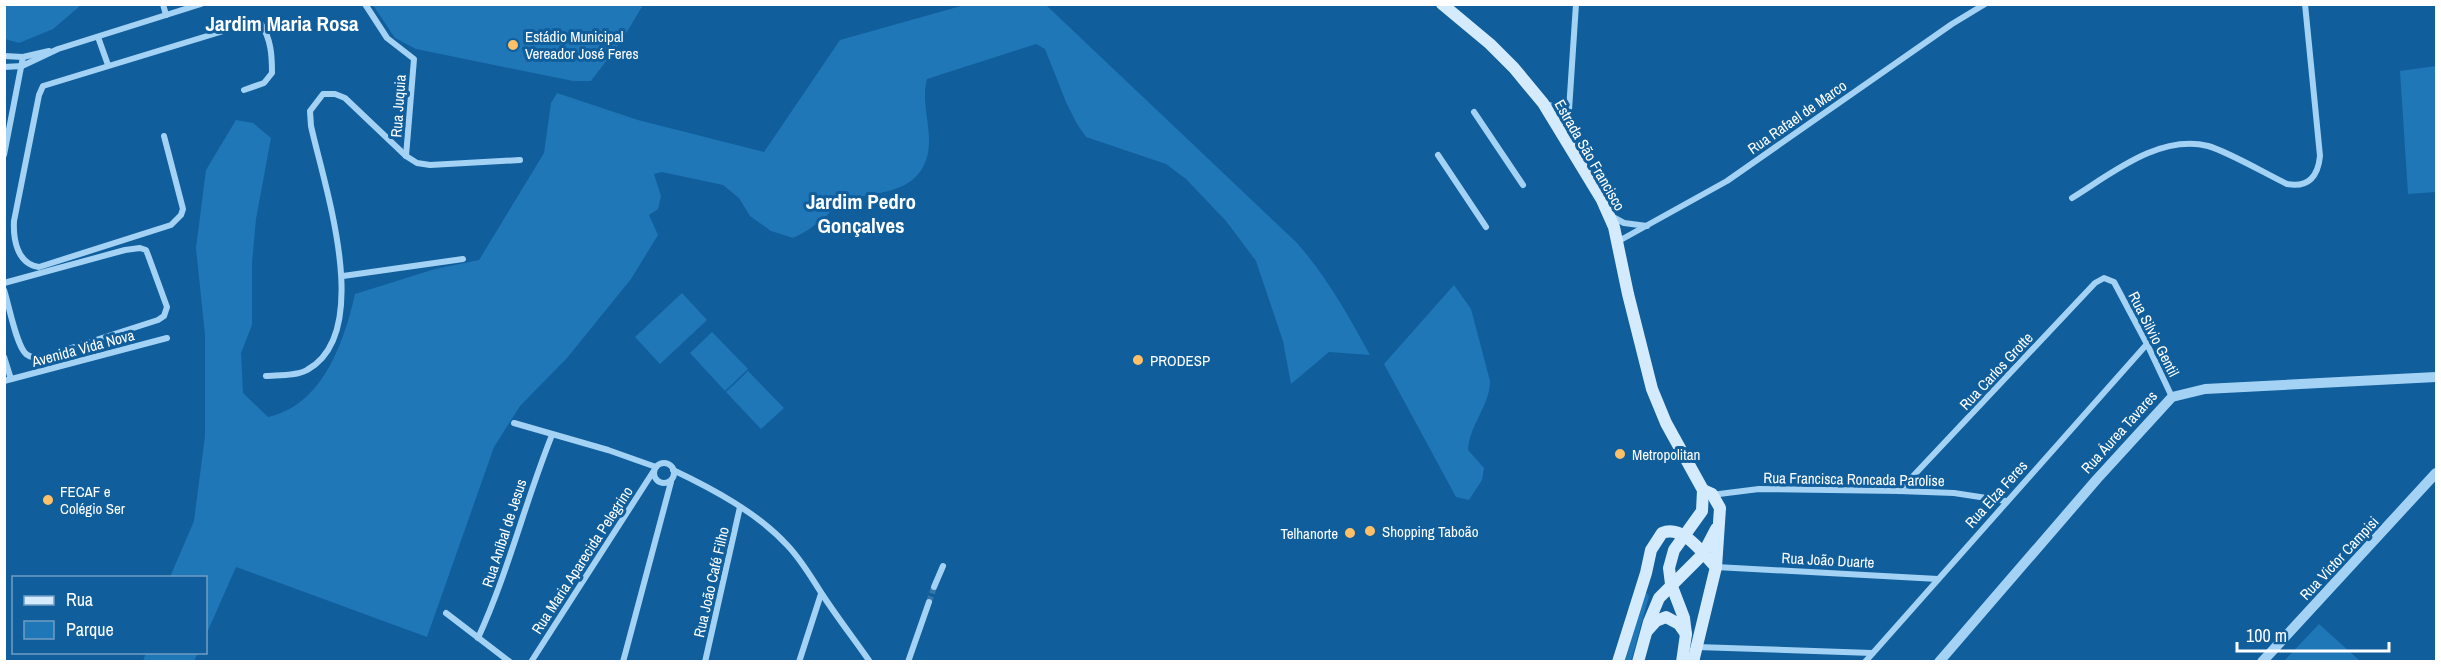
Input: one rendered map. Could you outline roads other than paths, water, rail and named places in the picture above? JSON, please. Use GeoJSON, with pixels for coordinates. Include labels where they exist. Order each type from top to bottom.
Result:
{"type":"FeatureCollection","features":[{"type":"Feature","properties":{"kind":"main road","name":"Estrada São Francisco"},"geometry":{"type":"LineString","coordinates":[[1442,4],[1514,68],[1543,103],[1558,124],[1614,227],[1652,389],[1666,423],[1706,495],[1717,500],[1720,508],[1716,567],[1693,662]]}},
{"type":"Feature","properties":{"kind":"main road"},"geometry":{"type":"LineString","coordinates":[[1697,647],[1689,643],[1684,618],[1671,584],[1671,558],[1696,521],[1706,495]]}},
{"type":"Feature","properties":{"kind":"main road"},"geometry":{"type":"LineString","coordinates":[[1638,662],[1654,608],[1671,584],[1703,554],[1719,525]]}},
{"type":"Feature","properties":{"kind":"main road"},"geometry":{"type":"LineString","coordinates":[[1618,662],[1655,542],[1662,533],[1666,531],[1685,536],[1716,567]]}},
{"type":"Feature","properties":{"kind":"main road"},"geometry":{"type":"LineString","coordinates":[[1646,632],[1656,621],[1666,617],[1679,624],[1686,634],[1682,662]]}},
{"type":"Feature","properties":{"kind":"street"},"geometry":{"type":"LineString","coordinates":[[163,4],[166,15]]}},
{"type":"Feature","properties":{"kind":"street"},"geometry":{"type":"LineString","coordinates":[[4,67],[22,66],[58,50],[201,4]]}},
{"type":"Feature","properties":{"kind":"street","name":"Rua Juquia"},"geometry":{"type":"LineString","coordinates":[[365,4],[387,38],[414,59],[406,156]]}},
{"type":"Feature","properties":{"kind":"street"},"geometry":{"type":"LineString","coordinates":[[1574,152],[1569,106],[1576,4]]}},
{"type":"Feature","properties":{"kind":"street","name":"Rua Rafael de Marco"},"geometry":{"type":"LineString","coordinates":[[1617,242],[1727,181],[1952,24],[1986,4]]}},
{"type":"Feature","properties":{"kind":"street"},"geometry":{"type":"LineString","coordinates":[[2072,198],[2150,152],[2177,145],[2209,147],[2287,184],[2295,186],[2312,179],[2319,169],[2320,156],[2305,4]]}},
{"type":"Feature","properties":{"kind":"street"},"geometry":{"type":"LineString","coordinates":[[164,136],[183,209],[176,221],[171,225],[39,267],[32,266],[23,258],[13,238],[14,221],[40,90],[48,83],[253,22],[261,24],[266,32],[271,45],[273,73],[264,83],[244,90]]}},
{"type":"Feature","properties":{"kind":"street"},"geometry":{"type":"LineString","coordinates":[[98,37],[108,65]]}},
{"type":"Feature","properties":{"kind":"street"},"geometry":{"type":"LineString","coordinates":[[4,56],[22,57],[58,50]]}},
{"type":"Feature","properties":{"kind":"street"},"geometry":{"type":"LineString","coordinates":[[4,155],[22,57]]}},
{"type":"Feature","properties":{"kind":"street"},"geometry":{"type":"LineString","coordinates":[[266,376],[306,371],[324,357],[336,339],[342,305],[343,276],[311,126],[310,111],[323,94],[335,94],[345,98],[406,156],[417,163],[430,165],[519,160]]}},
{"type":"Feature","properties":{"kind":"street"},"geometry":{"type":"LineString","coordinates":[[1543,103],[1552,106],[1569,106]]}},
{"type":"Feature","properties":{"kind":"street"},"geometry":{"type":"LineString","coordinates":[[1558,124],[1569,106]]}},
{"type":"Feature","properties":{"kind":"street"},"geometry":{"type":"LineString","coordinates":[[1474,112],[1523,185]]}},
{"type":"Feature","properties":{"kind":"street"},"geometry":{"type":"LineString","coordinates":[[1438,155],[1486,227]]}},
{"type":"Feature","properties":{"kind":"street"},"geometry":{"type":"LineString","coordinates":[[1608,214],[1624,223],[1647,226]]}},
{"type":"Feature","properties":{"kind":"street"},"geometry":{"type":"LineString","coordinates":[[4,283],[124,250],[140,248],[146,250],[167,307],[164,316],[158,320],[40,358],[26,354],[20,343],[4,290]]}},
{"type":"Feature","properties":{"kind":"street"},"geometry":{"type":"LineString","coordinates":[[343,276],[463,259]]}},
{"type":"Feature","properties":{"kind":"street","name":"Rua Carlos Grotte"},"geometry":{"type":"LineString","coordinates":[[1899,491],[2095,283],[2104,278],[2114,282]]}},
{"type":"Feature","properties":{"kind":"street","name":"Rua Silvio Gentil"},"geometry":{"type":"LineString","coordinates":[[2114,282],[2172,397]]}},
{"type":"Feature","properties":{"kind":"street","name":"Avenida Vida Nova"},"geometry":{"type":"LineString","coordinates":[[8,380],[167,338]]}},
{"type":"Feature","properties":{"kind":"street","name":"Rua Elza Feres"},"geometry":{"type":"LineString","coordinates":[[1865,662],[2147,344]]}},
{"type":"Feature","properties":{"kind":"street"},"geometry":{"type":"LineString","coordinates":[[4,357],[8,380]]}},
{"type":"Feature","properties":{"kind":"street","name":"Rua Áurea Tavares"},"geometry":{"type":"LineString","coordinates":[[1939,662],[2097,479],[2172,397],[2205,389],[2436,377]]}},
{"type":"Feature","properties":{"kind":"street"},"geometry":{"type":"LineString","coordinates":[[514,423],[608,450],[655,470],[659,481],[671,482]]}},
{"type":"Feature","properties":{"kind":"street","name":"Rua Aníbal de Jesus"},"geometry":{"type":"LineString","coordinates":[[478,638],[501,585],[534,481],[552,435]]}},
{"type":"Feature","properties":{"kind":"street"},"geometry":{"type":"LineString","coordinates":[[655,470],[664,463],[670,465],[674,470],[740,507],[786,544],[801,561],[821,594],[870,662]]}},
{"type":"Feature","properties":{"kind":"street","name":"Rua Maria Aparecida Pelegrino"},"geometry":{"type":"LineString","coordinates":[[531,662],[655,470]]}},
{"type":"Feature","properties":{"kind":"street"},"geometry":{"type":"LineString","coordinates":[[623,662],[674,470]]}},
{"type":"Feature","properties":{"kind":"street","name":"Rua Victor Campisi"},"geometry":{"type":"LineString","coordinates":[[2262,662],[2436,473]]}},
{"type":"Feature","properties":{"kind":"street","name":"Rua Francisca Roncada Parolise"},"geometry":{"type":"LineString","coordinates":[[1706,495],[1759,489],[1899,491],[1954,493],[2006,501]]}},
{"type":"Feature","properties":{"kind":"street","name":"Rua João Café Filho"},"geometry":{"type":"LineString","coordinates":[[705,662],[740,507]]}},
{"type":"Feature","properties":{"kind":"street"},"geometry":{"type":"LineString","coordinates":[[934,587],[944,566]]}},
{"type":"Feature","properties":{"kind":"street","name":"Rua João Duarte"},"geometry":{"type":"LineString","coordinates":[[1716,567],[1938,579]]}},
{"type":"Feature","properties":{"kind":"street"},"geometry":{"type":"LineString","coordinates":[[799,662],[821,594]]}},
{"type":"Feature","properties":{"kind":"street"},"geometry":{"type":"LineString","coordinates":[[908,662],[929,602]]}},
{"type":"Feature","properties":{"kind":"street"},"geometry":{"type":"LineString","coordinates":[[446,613],[510,662]]}},
{"type":"Feature","properties":{"kind":"street"},"geometry":{"type":"LineString","coordinates":[[1697,647],[1872,653]]}},
{"type":"Feature","properties":{"kind":"tunnel"},"geometry":{"type":"LineString","coordinates":[[929,602],[934,587]]}},
{"type":"Feature","properties":{"kind":"place","name":"Estádio Municipal Vereador José Feres"},"geometry":{"type":"Point","coordinates":[513,45]}},
{"type":"Feature","properties":{"kind":"place","name":"PRODESP"},"geometry":{"type":"Point","coordinates":[1138,360]}},
{"type":"Feature","properties":{"kind":"place","name":"Metropolitan"},"geometry":{"type":"Point","coordinates":[1620,454]}},
{"type":"Feature","properties":{"kind":"place","name":"FECAF e Colégio Ser"},"geometry":{"type":"Point","coordinates":[48,500]}},
{"type":"Feature","properties":{"kind":"place","name":"Shopping Taboão"},"geometry":{"type":"Point","coordinates":[1370,531]}},
{"type":"Feature","properties":{"kind":"place","name":"Telhanorte"},"geometry":{"type":"Point","coordinates":[1350,533]}},
{"type":"Feature","properties":{"kind":"district","name":"Jardim Maria Rosa"},"geometry":{"type":"Point","coordinates":[282,23]}},
{"type":"Feature","properties":{"kind":"district","name":"Jardim Pedro Gonçalves"},"geometry":{"type":"Point","coordinates":[861,213]}}]}
